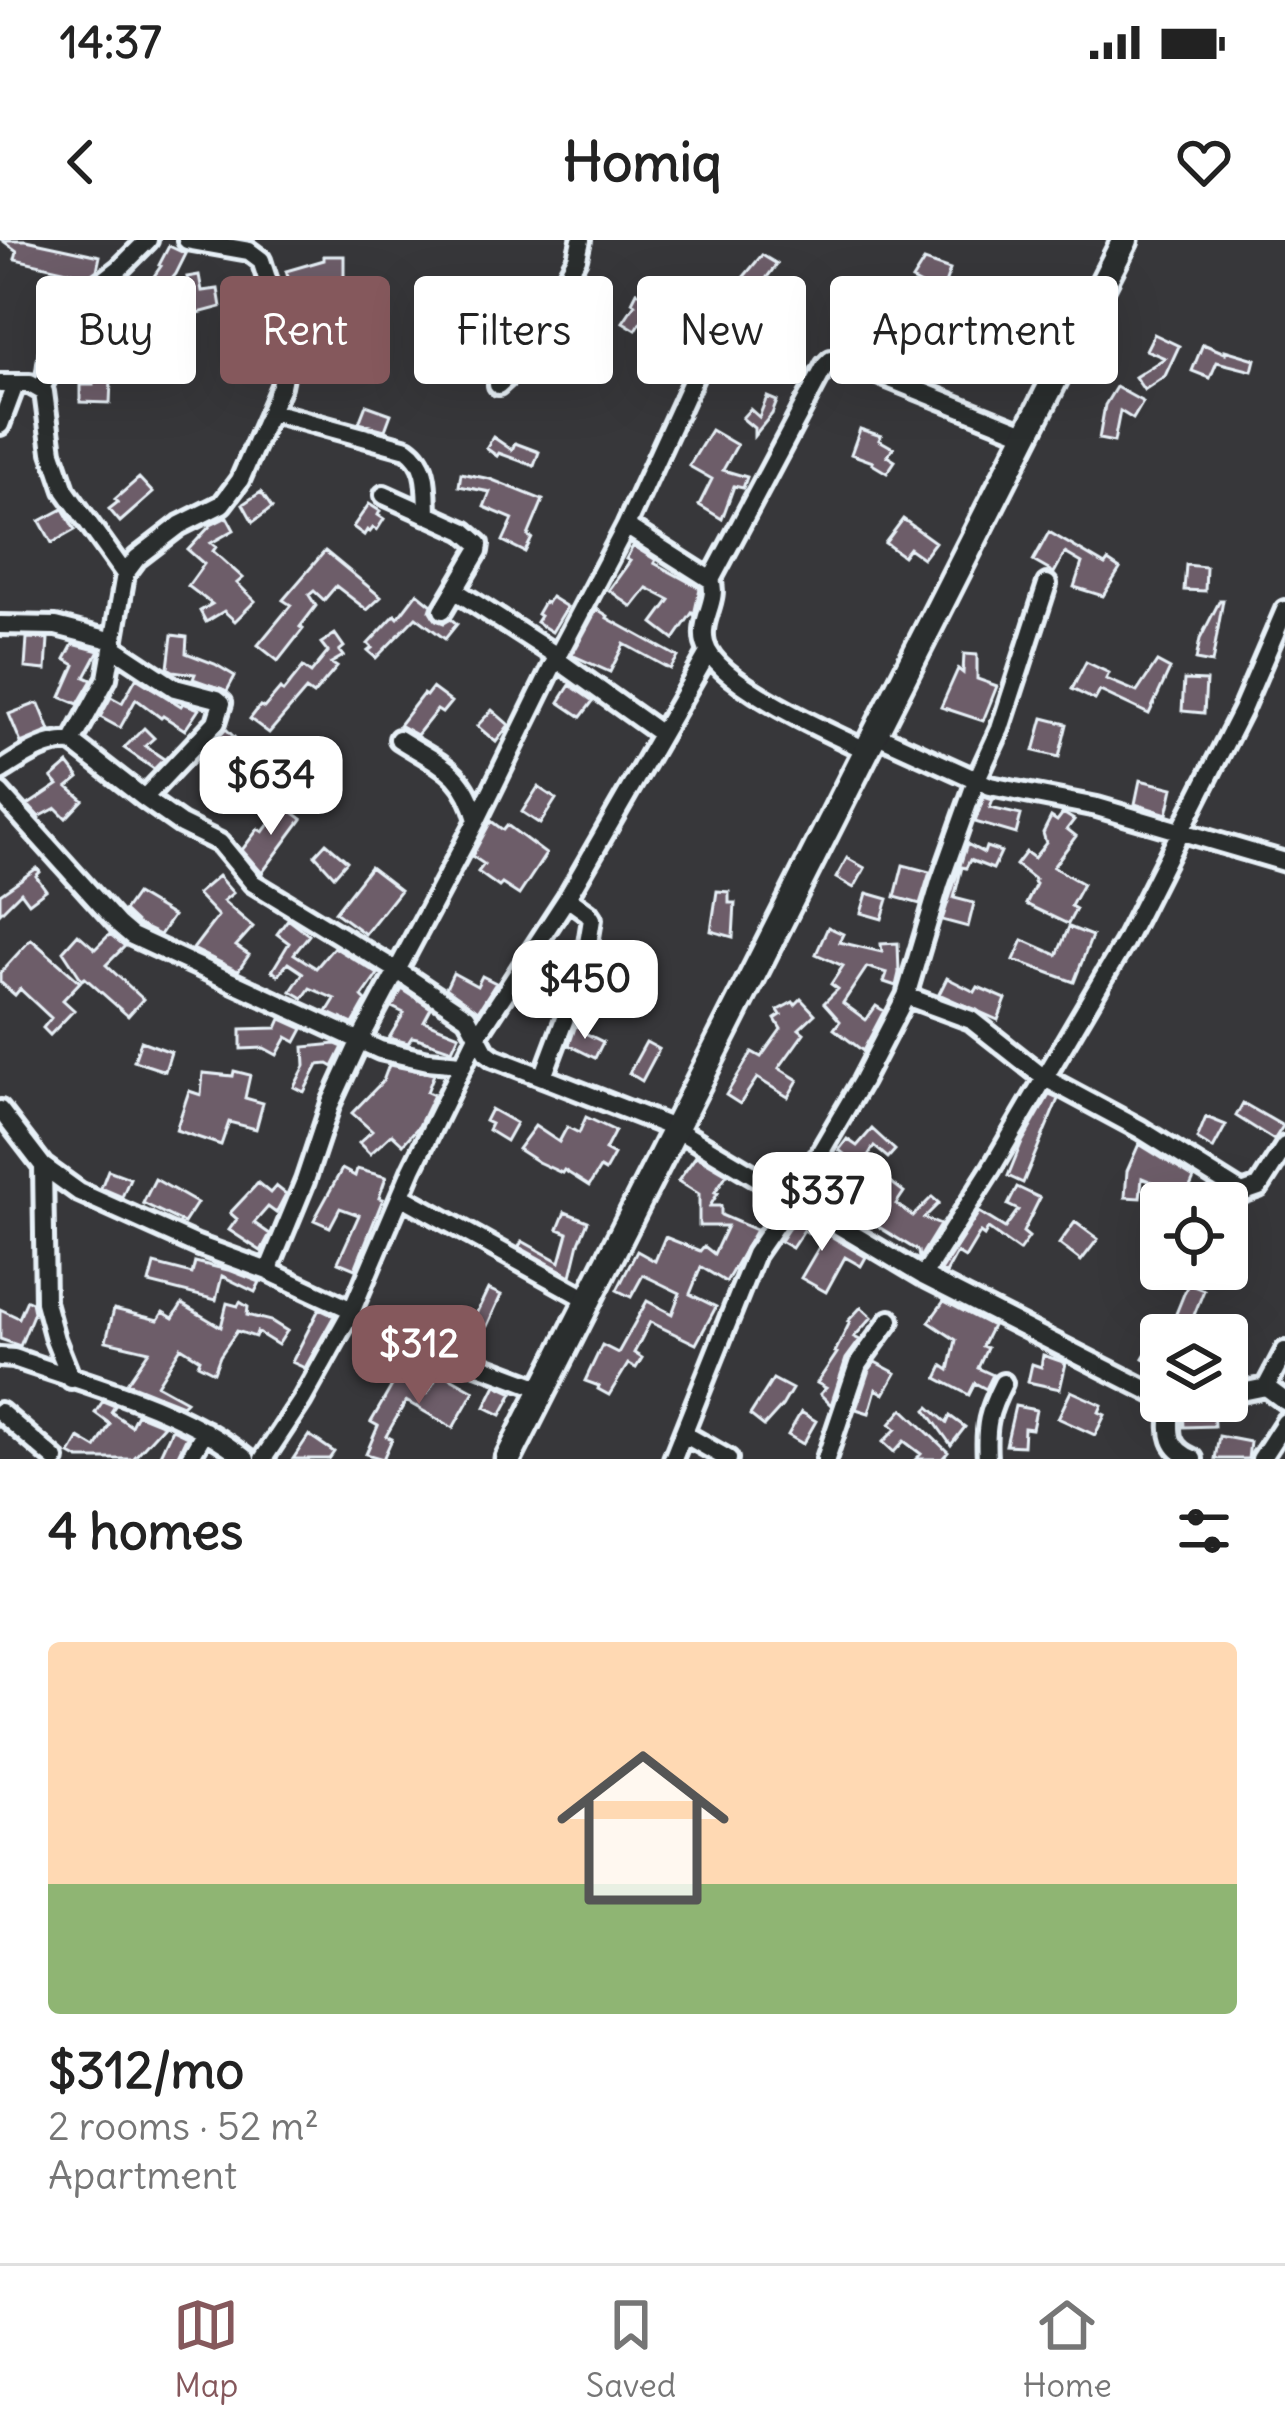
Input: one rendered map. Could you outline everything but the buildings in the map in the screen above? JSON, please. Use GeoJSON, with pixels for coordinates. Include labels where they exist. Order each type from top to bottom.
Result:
{"type":"FeatureCollection","features":[{"type":"Feature","properties":{"kind":"main road"},"geometry":{"type":"LineString","coordinates":[[508,1459],[1124,240]]}},
{"type":"Feature","properties":{"kind":"street"},"geometry":{"type":"LineString","coordinates":[[41,388],[52,335],[66,310],[148,240]]}},
{"type":"Feature","properties":{"kind":"street"},"geometry":{"type":"LineString","coordinates":[[72,742],[107,678],[125,574],[137,558],[180,525],[222,504],[240,479],[281,386],[285,334],[261,260],[249,251],[187,240]]}},
{"type":"Feature","properties":{"kind":"street"},"geometry":{"type":"LineString","coordinates":[[498,385],[519,366],[577,258],[581,240]]}},
{"type":"Feature","properties":{"kind":"street"},"geometry":{"type":"LineString","coordinates":[[711,580],[832,360],[843,360],[1027,434]]}},
{"type":"Feature","properties":{"kind":"street"},"geometry":{"type":"LineString","coordinates":[[268,1271],[331,1103],[360,1040],[626,526],[690,384]]}},
{"type":"Feature","properties":{"kind":"street"},"geometry":{"type":"LineString","coordinates":[[0,425],[7,385],[41,388]]}},
{"type":"Feature","properties":{"kind":"street"},"geometry":{"type":"LineString","coordinates":[[41,388],[47,401],[52,452],[65,490],[125,574]]}},
{"type":"Feature","properties":{"kind":"street"},"geometry":{"type":"LineString","coordinates":[[272,412],[407,449],[418,457],[426,477],[427,515]]}},
{"type":"Feature","properties":{"kind":"street"},"geometry":{"type":"LineString","coordinates":[[383,496],[464,531],[479,544],[443,610]]}},
{"type":"Feature","properties":{"kind":"street"},"geometry":{"type":"LineString","coordinates":[[626,526],[711,580],[714,595],[703,637],[708,652],[746,687],[804,722],[976,782],[1097,807],[1285,862]]}},
{"type":"Feature","properties":{"kind":"street"},"geometry":{"type":"LineString","coordinates":[[673,1459],[755,1254],[793,1199],[906,996],[940,881],[1000,729],[1047,584]]}},
{"type":"Feature","properties":{"kind":"street"},"geometry":{"type":"LineString","coordinates":[[456,591],[661,734]]}},
{"type":"Feature","properties":{"kind":"street"},"geometry":{"type":"LineString","coordinates":[[923,1276],[1124,943],[1242,710],[1285,610]]}},
{"type":"Feature","properties":{"kind":"street"},"geometry":{"type":"LineString","coordinates":[[3,621],[56,626],[114,644],[175,688],[221,703],[216,722],[144,798]]}},
{"type":"Feature","properties":{"kind":"street"},"geometry":{"type":"LineString","coordinates":[[263,1459],[350,1313],[461,1064],[567,898],[708,652]]}},
{"type":"Feature","properties":{"kind":"street"},"geometry":{"type":"LineString","coordinates":[[399,739],[464,783],[477,820]]}},
{"type":"Feature","properties":{"kind":"street"},"geometry":{"type":"LineString","coordinates":[[0,771],[33,750],[72,742],[181,824],[220,843],[253,883],[467,1017],[494,1058],[676,1129],[923,1276],[1140,1385]]}},
{"type":"Feature","properties":{"kind":"street"},"geometry":{"type":"LineString","coordinates":[[0,793],[132,936],[380,1050],[461,1064]]}},
{"type":"Feature","properties":{"kind":"street"},"geometry":{"type":"LineString","coordinates":[[543,1077],[584,968],[592,919],[567,898]]}},
{"type":"Feature","properties":{"kind":"street"},"geometry":{"type":"LineString","coordinates":[[906,996],[971,1020],[1043,1077],[1242,1192],[1258,1187],[1285,1146]]}},
{"type":"Feature","properties":{"kind":"street"},"geometry":{"type":"LineString","coordinates":[[0,1110],[43,1166],[80,1192],[268,1271],[350,1313],[543,1389]]}},
{"type":"Feature","properties":{"kind":"street"},"geometry":{"type":"LineString","coordinates":[[43,1166],[45,1302],[71,1379]]}},
{"type":"Feature","properties":{"kind":"street"},"geometry":{"type":"LineString","coordinates":[[400,1196],[589,1300]]}},
{"type":"Feature","properties":{"kind":"street"},"geometry":{"type":"LineString","coordinates":[[826,1459],[858,1364],[890,1320]]}},
{"type":"Feature","properties":{"kind":"street"},"geometry":{"type":"LineString","coordinates":[[1266,1387],[1285,1351]]}},
{"type":"Feature","properties":{"kind":"street"},"geometry":{"type":"LineString","coordinates":[[0,1357],[118,1393],[205,1431],[246,1459]]}},
{"type":"Feature","properties":{"kind":"street"},"geometry":{"type":"LineString","coordinates":[[987,1459],[988,1412],[1003,1383]]}},
{"type":"Feature","properties":{"kind":"street"},"geometry":{"type":"LineString","coordinates":[[1248,1391],[1266,1387],[1285,1401]]}},
{"type":"Feature","properties":{"kind":"street"},"geometry":{"type":"LineString","coordinates":[[0,1412],[55,1459]]}},
{"type":"Feature","properties":{"kind":"street"},"geometry":{"type":"LineString","coordinates":[[1171,1422],[1170,1438],[1178,1452],[1193,1459]]}},
{"type":"Feature","properties":{"kind":"street"},"geometry":{"type":"LineString","coordinates":[[1261,1459],[1285,1422]]}},
{"type":"Feature","properties":{"kind":"street"},"geometry":{"type":"LineString","coordinates":[[189,1459],[205,1431]]}},
{"type":"Feature","properties":{"kind":"street"},"geometry":{"type":"LineString","coordinates":[[684,1434],[728,1459]]}}]}
